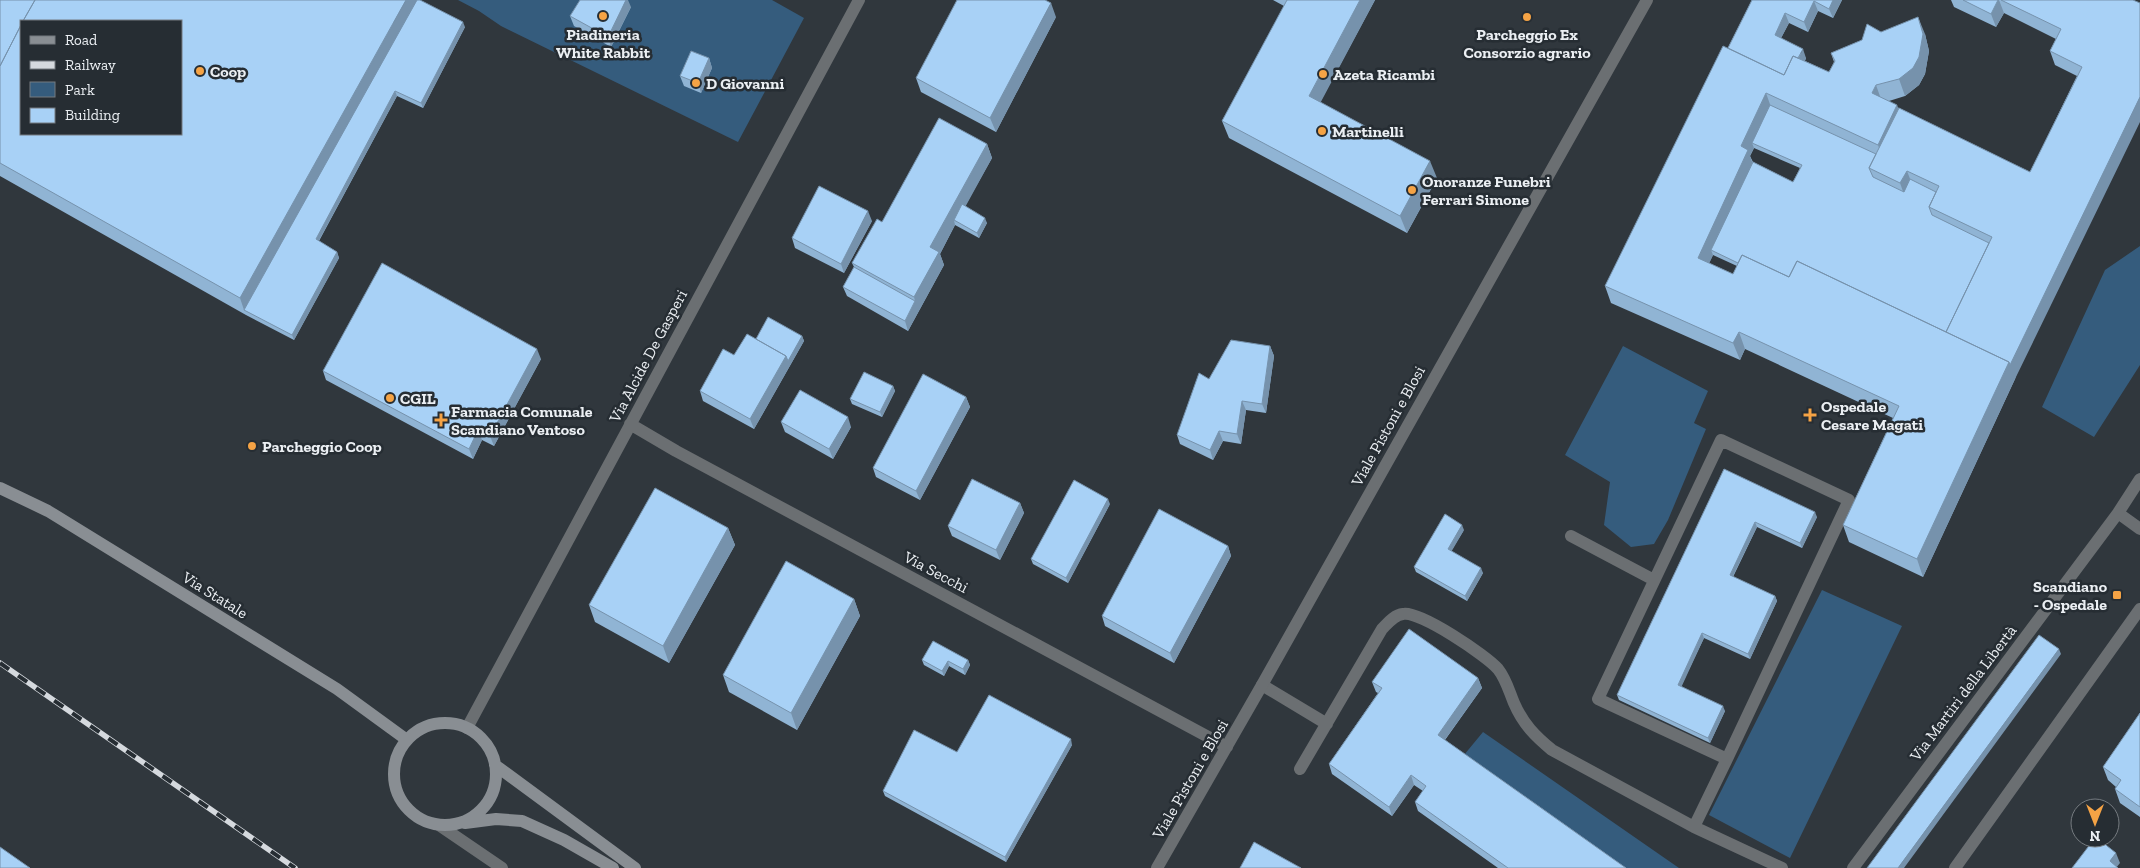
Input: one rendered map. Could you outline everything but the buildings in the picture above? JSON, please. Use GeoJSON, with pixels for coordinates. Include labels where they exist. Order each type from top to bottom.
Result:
{"type":"FeatureCollection","features":[{"type":"Feature","properties":{"kind":"main road","name":"Via Statale"},"geometry":{"type":"LineString","coordinates":[[0,488],[48,511],[278,652],[337,689],[408,740]]}},
{"type":"Feature","properties":{"kind":"main road"},"geometry":{"type":"LineString","coordinates":[[455,824],[470,819],[487,802],[496,780],[495,765],[490,749],[480,737],[467,728],[451,724],[435,724],[420,730],[408,740],[398,753],[394,768],[394,784],[400,799],[410,812],[424,821],[439,825],[455,824],[496,819],[522,821],[564,840],[614,868]]}},
{"type":"Feature","properties":{"kind":"main road"},"geometry":{"type":"LineString","coordinates":[[495,765],[635,868]]}},
{"type":"Feature","properties":{"kind":"street","name":"Via Alcide De Gasperi"},"geometry":{"type":"LineString","coordinates":[[467,728],[859,0]]}},
{"type":"Feature","properties":{"kind":"street","name":"Viale Pistoni e Blosi"},"geometry":{"type":"LineString","coordinates":[[1157,868],[1262,686],[1647,0]]}},
{"type":"Feature","properties":{"kind":"street","name":"Via Secchi"},"geometry":{"type":"LineString","coordinates":[[630,424],[1227,747]]}},
{"type":"Feature","properties":{"kind":"street"},"geometry":{"type":"LineString","coordinates":[[1694,827],[1727,759],[1849,500],[1720,440],[1598,699],[1727,759]]}},
{"type":"Feature","properties":{"kind":"street","name":"Via Martiri della Libertà"},"geometry":{"type":"LineString","coordinates":[[1852,868],[2118,513],[2140,479]]}},
{"type":"Feature","properties":{"kind":"street"},"geometry":{"type":"LineString","coordinates":[[2118,513],[2140,529]]}},
{"type":"Feature","properties":{"kind":"street"},"geometry":{"type":"LineString","coordinates":[[1571,536],[1654,580]]}},
{"type":"Feature","properties":{"kind":"street"},"geometry":{"type":"LineString","coordinates":[[1955,868],[2140,609]]}},
{"type":"Feature","properties":{"kind":"street"},"geometry":{"type":"LineString","coordinates":[[1300,769],[1382,629],[1393,618],[1404,613],[1420,617],[1454,637],[1497,668],[1506,681],[1526,726],[1535,737],[1552,750],[1694,827],[1782,868]]}},
{"type":"Feature","properties":{"kind":"street"},"geometry":{"type":"LineString","coordinates":[[1262,686],[1327,724]]}},
{"type":"Feature","properties":{"kind":"street"},"geometry":{"type":"LineString","coordinates":[[439,825],[502,868]]}},
{"type":"Feature","properties":{"kind":"green space"},"geometry":{"type":"Polygon","coordinates":[[[458,0],[772,0],[804,18],[738,142],[501,26],[458,0]]]}},
{"type":"Feature","properties":{"kind":"green space"},"geometry":{"type":"Polygon","coordinates":[[[2140,246],[2140,365],[2094,437],[2042,407],[2105,270],[2140,246]]]}},
{"type":"Feature","properties":{"kind":"green space"},"geometry":{"type":"Polygon","coordinates":[[[1623,346],[1708,391],[1694,423],[1706,429],[1668,520],[1654,544],[1631,547],[1604,525],[1610,482],[1565,455],[1623,346]]]}},
{"type":"Feature","properties":{"kind":"green space"},"geometry":{"type":"Polygon","coordinates":[[[1822,590],[1902,626],[1790,858],[1709,815],[1822,590]]]}},
{"type":"Feature","properties":{"kind":"green space"},"geometry":{"type":"Polygon","coordinates":[[[1483,732],[1679,868],[1623,868],[1464,755],[1483,732]]]}},
{"type":"Feature","properties":{"kind":"railway"},"geometry":{"type":"LineString","coordinates":[[0,663],[295,868]]}},
{"type":"Feature","properties":{"kind":"place","name":"Piadineria White Rabbit"},"geometry":{"type":"Point","coordinates":[603,16]}},
{"type":"Feature","properties":{"kind":"place","name":"Parcheggio Ex Consorzio agrario"},"geometry":{"type":"Point","coordinates":[1527,17]}},
{"type":"Feature","properties":{"kind":"place","name":"Coop"},"geometry":{"type":"Point","coordinates":[200,71]}},
{"type":"Feature","properties":{"kind":"place","name":"Azeta Ricambi"},"geometry":{"type":"Point","coordinates":[1323,74]}},
{"type":"Feature","properties":{"kind":"place","name":"D Giovanni"},"geometry":{"type":"Point","coordinates":[696,83]}},
{"type":"Feature","properties":{"kind":"place","name":"Martinelli"},"geometry":{"type":"Point","coordinates":[1322,131]}},
{"type":"Feature","properties":{"kind":"place","name":"Onoranze Funebri Ferrari Simone"},"geometry":{"type":"Point","coordinates":[1412,190]}},
{"type":"Feature","properties":{"kind":"place","name":"CGIL"},"geometry":{"type":"Point","coordinates":[390,398]}},
{"type":"Feature","properties":{"kind":"place","name":"Ospedale Cesare Magati"},"geometry":{"type":"Point","coordinates":[1810,415]}},
{"type":"Feature","properties":{"kind":"place","name":"Farmacia Comunale Scandiano Ventoso"},"geometry":{"type":"Point","coordinates":[441,420]}},
{"type":"Feature","properties":{"kind":"place","name":"Parcheggio Coop"},"geometry":{"type":"Point","coordinates":[252,446]}},
{"type":"Feature","properties":{"kind":"place","name":"Scandiano - Ospedale"},"geometry":{"type":"Point","coordinates":[2117,595]}}]}
